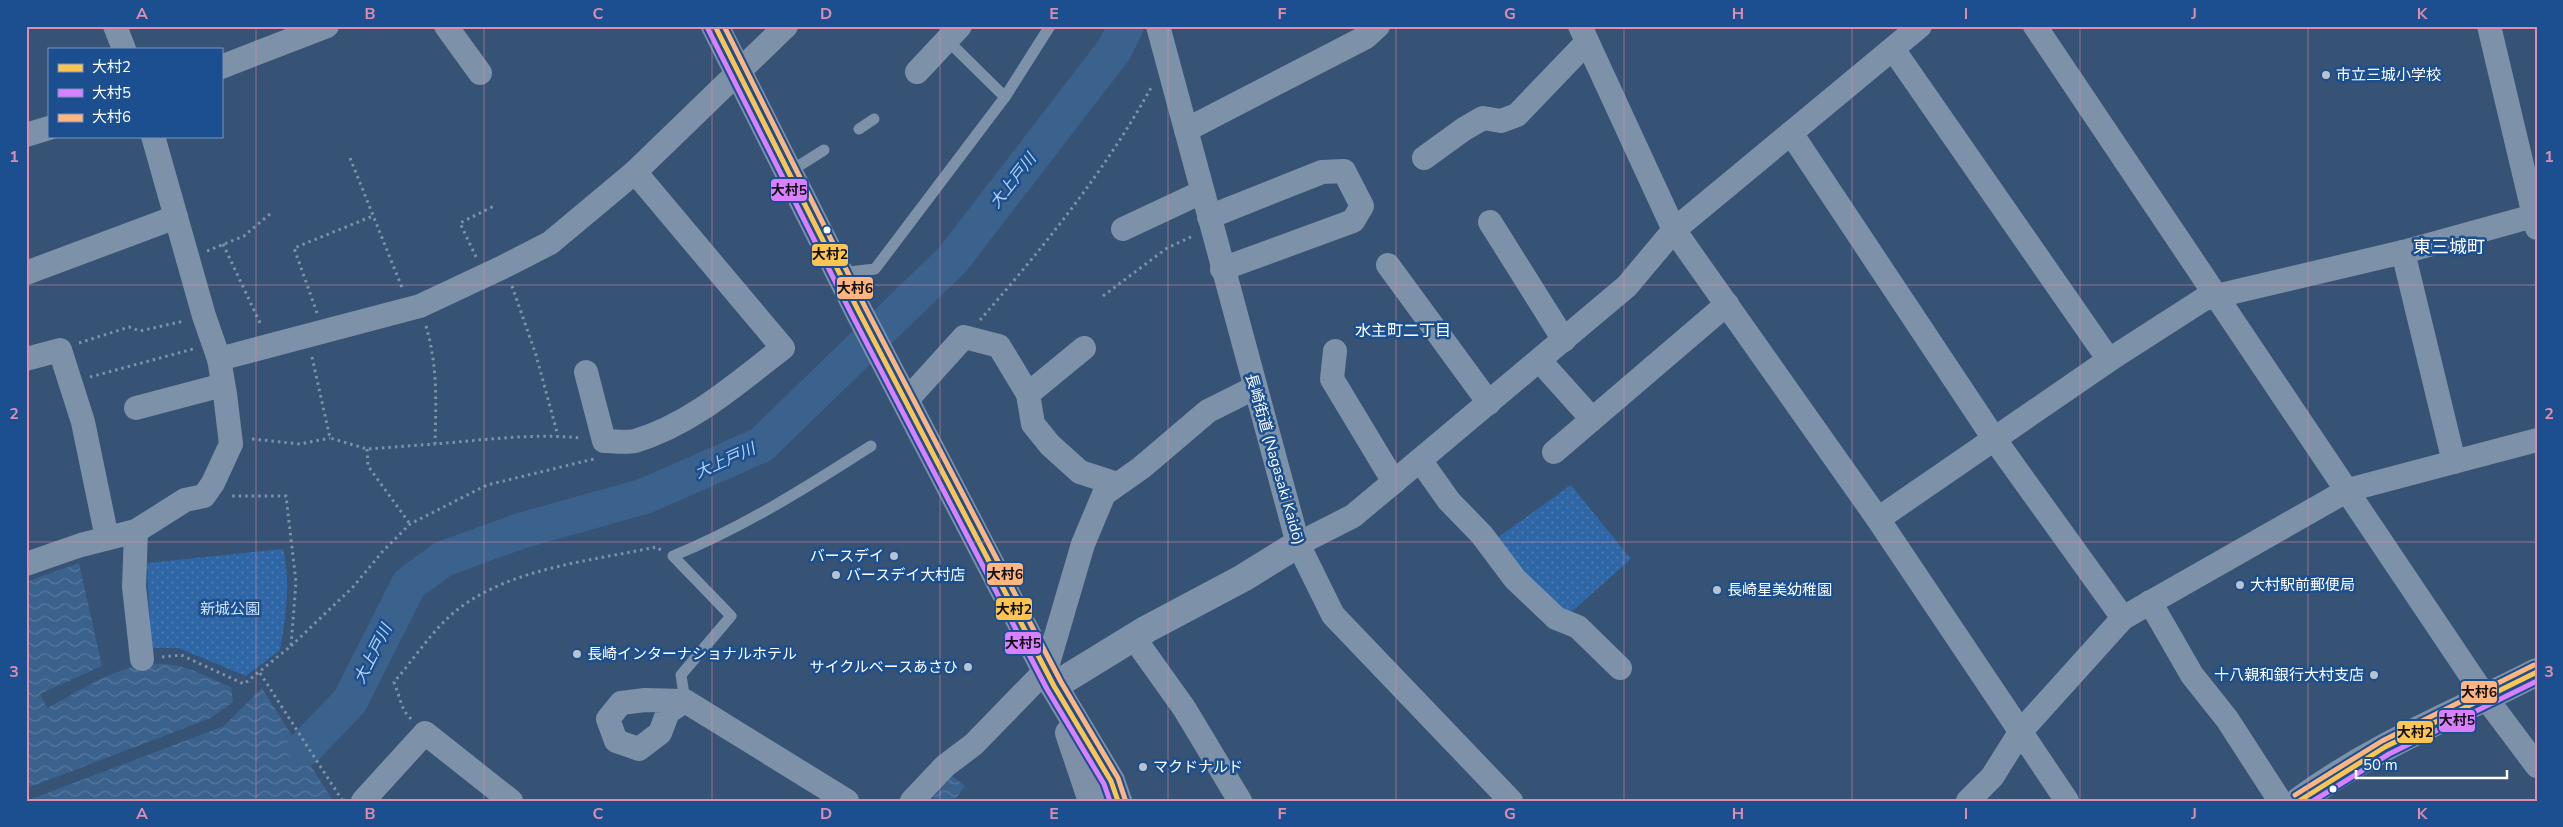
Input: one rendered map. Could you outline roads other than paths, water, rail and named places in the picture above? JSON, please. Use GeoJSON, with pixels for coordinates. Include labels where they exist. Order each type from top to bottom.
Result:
{"type":"FeatureCollection","features":[{"type":"Feature","properties":{"kind":"highway"},"geometry":{"type":"LineString","coordinates":[[715,26],[858,310],[1050,678],[1111,781],[1118,801]]}},
{"type":"Feature","properties":{"kind":"highway"},"geometry":{"type":"LineString","coordinates":[[1050,678],[1092,801]]}},
{"type":"Feature","properties":{"kind":"street"},"geometry":{"type":"LineString","coordinates":[[115,26],[124,48]]}},
{"type":"Feature","properties":{"kind":"street"},"geometry":{"type":"LineString","coordinates":[[222,67],[327,26]]}},
{"type":"Feature","properties":{"kind":"street"},"geometry":{"type":"LineString","coordinates":[[446,26],[480,73]]}},
{"type":"Feature","properties":{"kind":"street"},"geometry":{"type":"LineString","coordinates":[[216,351],[270,346],[415,307],[484,276],[550,243],[634,172],[786,26]]}},
{"type":"Feature","properties":{"kind":"street","name":"長崎街道 (Nagasaki Kaidō)"},"geometry":{"type":"LineString","coordinates":[[1158,26],[1254,388],[1298,544],[1333,615],[1511,801]]}},
{"type":"Feature","properties":{"kind":"street"},"geometry":{"type":"LineString","coordinates":[[1186,130],[1366,38],[1378,26]]}},
{"type":"Feature","properties":{"kind":"street"},"geometry":{"type":"LineString","coordinates":[[912,801],[945,766],[974,744],[1050,678],[1134,638],[1243,578],[1298,544],[1353,516],[1540,361],[1627,286],[1674,230],[1920,26]]}},
{"type":"Feature","properties":{"kind":"street"},"geometry":{"type":"LineString","coordinates":[[2035,26],[2486,698],[2537,766]]}},
{"type":"Feature","properties":{"kind":"street"},"geometry":{"type":"LineString","coordinates":[[1878,519],[2109,360],[2204,299],[2536,220],[2489,26]]}},
{"type":"Feature","properties":{"kind":"street"},"geometry":{"type":"LineString","coordinates":[[917,72],[954,33]]}},
{"type":"Feature","properties":{"kind":"street"},"geometry":{"type":"LineString","coordinates":[[1424,158],[1464,129],[1483,118],[1501,121],[1517,115],[1584,34],[1674,230],[1878,519],[2067,801]]}},
{"type":"Feature","properties":{"kind":"street"},"geometry":{"type":"LineString","coordinates":[[1893,49],[2109,360]]}},
{"type":"Feature","properties":{"kind":"street"},"geometry":{"type":"LineString","coordinates":[[26,135],[48,128]]}},
{"type":"Feature","properties":{"kind":"street"},"geometry":{"type":"LineString","coordinates":[[1791,132],[1995,440],[2123,618]]}},
{"type":"Feature","properties":{"kind":"street"},"geometry":{"type":"LineString","coordinates":[[26,564],[107,538],[136,531],[185,500],[204,496],[213,483],[231,444],[216,351],[204,316],[153,138]]}},
{"type":"Feature","properties":{"kind":"street"},"geometry":{"type":"LineString","coordinates":[[1210,222],[1322,172],[1344,171],[1362,206],[1353,221],[1222,269]]}},
{"type":"Feature","properties":{"kind":"street"},"geometry":{"type":"LineString","coordinates":[[586,372],[604,449],[634,441],[677,424],[713,402],[783,348],[634,172]]}},
{"type":"Feature","properties":{"kind":"street"},"geometry":{"type":"LineString","coordinates":[[1123,230],[1202,192]]}},
{"type":"Feature","properties":{"kind":"street"},"geometry":{"type":"LineString","coordinates":[[26,273],[176,217]]}},
{"type":"Feature","properties":{"kind":"street"},"geometry":{"type":"LineString","coordinates":[[1490,222],[1564,340]]}},
{"type":"Feature","properties":{"kind":"street"},"geometry":{"type":"LineString","coordinates":[[2403,252],[2454,462]]}},
{"type":"Feature","properties":{"kind":"street"},"geometry":{"type":"LineString","coordinates":[[1388,265],[1489,403]]}},
{"type":"Feature","properties":{"kind":"street"},"geometry":{"type":"LineString","coordinates":[[1554,452],[1727,304]]}},
{"type":"Feature","properties":{"kind":"street"},"geometry":{"type":"LineString","coordinates":[[904,397],[967,333],[999,346],[1028,394],[1033,424],[1050,446],[1080,472],[1117,484]]}},
{"type":"Feature","properties":{"kind":"street"},"geometry":{"type":"LineString","coordinates":[[1028,394],[1084,348]]}},
{"type":"Feature","properties":{"kind":"street"},"geometry":{"type":"LineString","coordinates":[[26,359],[60,350],[82,422],[107,538]]}},
{"type":"Feature","properties":{"kind":"street"},"geometry":{"type":"LineString","coordinates":[[1334,352],[1332,379],[1394,482]]}},
{"type":"Feature","properties":{"kind":"street"},"geometry":{"type":"LineString","coordinates":[[1540,361],[1592,419]]}},
{"type":"Feature","properties":{"kind":"street"},"geometry":{"type":"LineString","coordinates":[[136,408],[223,385]]}},
{"type":"Feature","properties":{"kind":"street"},"geometry":{"type":"LineString","coordinates":[[1050,678],[1083,544],[1104,494],[1155,456],[1208,411],[1254,388]]}},
{"type":"Feature","properties":{"kind":"street"},"geometry":{"type":"LineString","coordinates":[[1968,801],[1992,777],[2021,731],[2123,618],[2348,490],[2537,440]]}},
{"type":"Feature","properties":{"kind":"street"},"geometry":{"type":"LineString","coordinates":[[1420,460],[1449,501],[1482,535],[1515,579],[1556,618],[1578,627],[1620,668]]}},
{"type":"Feature","properties":{"kind":"street"},"geometry":{"type":"LineString","coordinates":[[136,531],[134,587],[142,659]]}},
{"type":"Feature","properties":{"kind":"street"},"geometry":{"type":"LineString","coordinates":[[2150,602],[2192,675],[2227,719],[2280,801]]}},
{"type":"Feature","properties":{"kind":"street"},"geometry":{"type":"LineString","coordinates":[[1134,638],[1184,708],[1240,801]]}},
{"type":"Feature","properties":{"kind":"street"},"geometry":{"type":"LineString","coordinates":[[2299,801],[2330,778],[2400,739],[2537,672]]}},
{"type":"Feature","properties":{"kind":"street"},"geometry":{"type":"LineString","coordinates":[[684,701],[847,801]]}},
{"type":"Feature","properties":{"kind":"street"},"geometry":{"type":"LineString","coordinates":[[362,801],[425,734],[511,801]]}},
{"type":"Feature","properties":{"kind":"lane"},"geometry":{"type":"LineString","coordinates":[[840,273],[875,269],[1005,97],[1050,26]]}},
{"type":"Feature","properties":{"kind":"lane"},"geometry":{"type":"LineString","coordinates":[[954,33],[1005,97]]}},
{"type":"Feature","properties":{"kind":"lane"},"geometry":{"type":"LineString","coordinates":[[859,129],[874,119]]}},
{"type":"Feature","properties":{"kind":"lane"},"geometry":{"type":"LineString","coordinates":[[789,172],[824,150]]}},
{"type":"Feature","properties":{"kind":"lane"},"geometry":{"type":"LineString","coordinates":[[684,701],[681,675],[731,616],[673,556],[711,540],[794,496],[871,446]]}},
{"type":"Feature","properties":{"kind":"water"},"geometry":{"type":"Polygon","coordinates":[[[79,563],[102,666],[40,694],[47,708],[111,674],[128,668],[164,664],[188,669],[231,687],[233,702],[211,718],[30,787],[26,778],[26,582],[79,563]]]}},
{"type":"Feature","properties":{"kind":"water"},"geometry":{"type":"Polygon","coordinates":[[[262,688],[333,801],[26,801],[224,726],[262,688]]]}},
{"type":"Feature","properties":{"kind":"water"},"geometry":{"type":"Polygon","coordinates":[[[952,776],[965,786],[954,801],[930,801],[952,776]]]}},
{"type":"Feature","properties":{"kind":"waterway","name":"大上戸川"},"geometry":{"type":"LineString","coordinates":[[305,748],[350,701],[409,584],[443,559],[520,531],[645,496],[761,445],[953,259],[1114,50],[1126,26]]}},
{"type":"Feature","properties":{"kind":"place","name":"市立三城小学校"},"geometry":{"type":"Point","coordinates":[2326,75]}},
{"type":"Feature","properties":{"kind":"place","name":"バースデイ"},"geometry":{"type":"Point","coordinates":[894,556]}},
{"type":"Feature","properties":{"kind":"place","name":"バースデイ大村店"},"geometry":{"type":"Point","coordinates":[836,575]}},
{"type":"Feature","properties":{"kind":"place","name":"大村駅前郵便局"},"geometry":{"type":"Point","coordinates":[2240,585]}},
{"type":"Feature","properties":{"kind":"place","name":"長崎星美幼稚園"},"geometry":{"type":"Point","coordinates":[1717,590]}},
{"type":"Feature","properties":{"kind":"place","name":"長崎インターナショナルホテル"},"geometry":{"type":"Point","coordinates":[577,654]}},
{"type":"Feature","properties":{"kind":"place","name":"サイクルベースあさひ"},"geometry":{"type":"Point","coordinates":[968,667]}},
{"type":"Feature","properties":{"kind":"place","name":"十八親和銀行大村支店"},"geometry":{"type":"Point","coordinates":[2374,675]}},
{"type":"Feature","properties":{"kind":"place","name":"マクドナルド"},"geometry":{"type":"Point","coordinates":[1143,767]}},
{"type":"Feature","properties":{"kind":"district","name":"東三城町"},"geometry":{"type":"Point","coordinates":[2449,247]}},
{"type":"Feature","properties":{"kind":"district","name":"水主町二丁目"},"geometry":{"type":"Point","coordinates":[1403,331]}},
{"type":"Feature","properties":{"kind":"park label","name":"新城公園"},"geometry":{"type":"Point","coordinates":[230,609]}}]}
